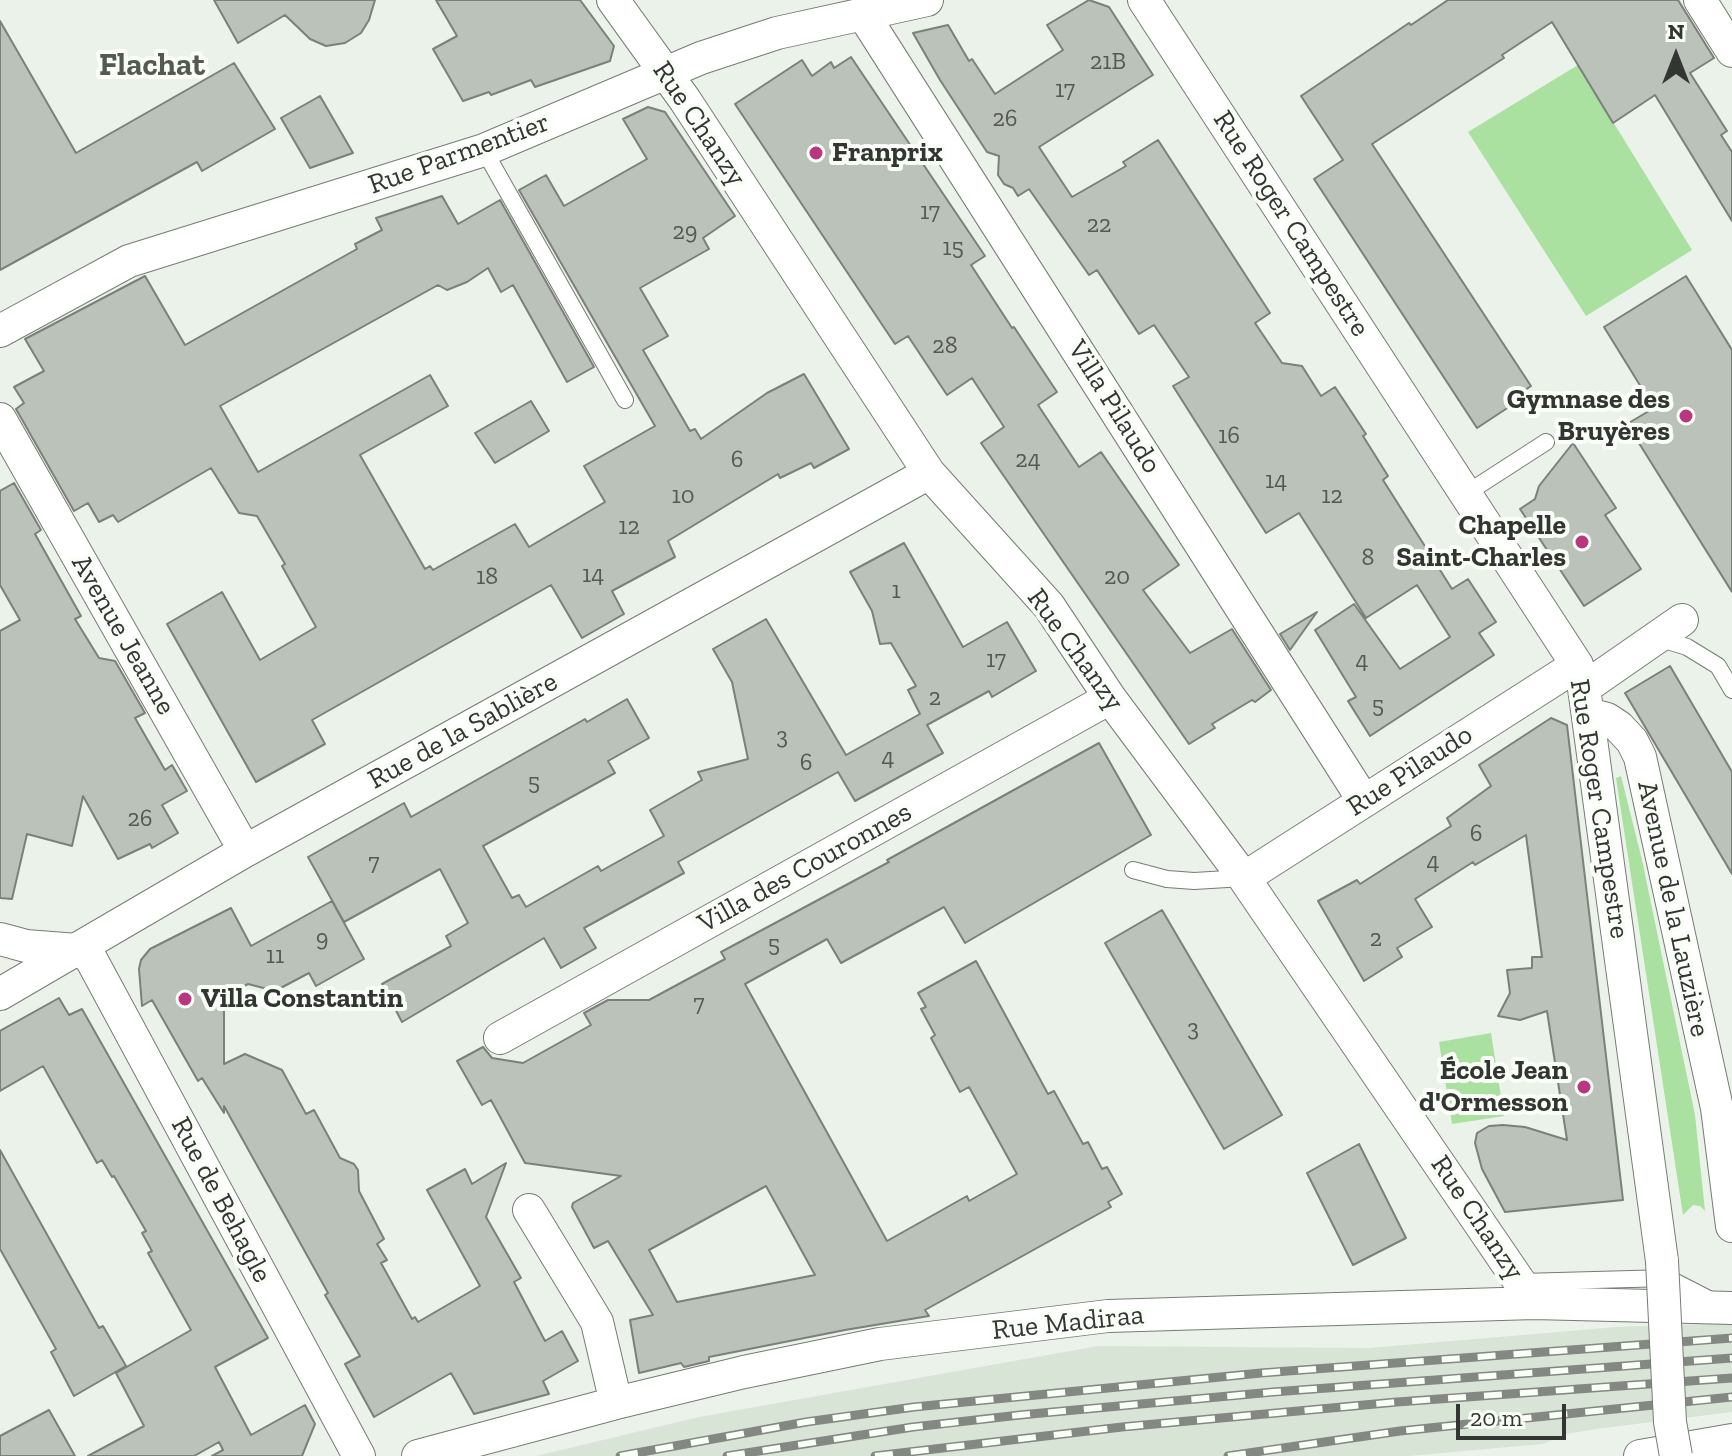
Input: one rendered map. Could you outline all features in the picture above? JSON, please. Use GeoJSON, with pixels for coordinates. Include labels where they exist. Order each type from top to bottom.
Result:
{"type":"FeatureCollection","features":[{"type":"Feature","properties":{"kind":"street","name":"Rue Chanzy"},"geometry":{"type":"LineString","coordinates":[[613,0],[665,73],[929,473],[1049,606],[1110,698],[1244,878],[1527,1293]]}},
{"type":"Feature","properties":{"kind":"street","name":"Rue Parmentier"},"geometry":{"type":"LineString","coordinates":[[0,331],[129,261],[484,150],[665,73],[777,33],[927,0]]}},
{"type":"Feature","properties":{"kind":"street","name":"Rue Roger Campestre"},"geometry":{"type":"LineString","coordinates":[[1144,0],[1467,493],[1583,689],[1661,1248],[1670,1422],[1676,1456]]}},
{"type":"Feature","properties":{"kind":"street"},"geometry":{"type":"LineString","coordinates":[[1700,0],[1732,51]]}},
{"type":"Feature","properties":{"kind":"street","name":"Villa Pilaudo"},"geometry":{"type":"LineString","coordinates":[[863,14],[1364,801]]}},
{"type":"Feature","properties":{"kind":"street","name":"Avenue Jeanne"},"geometry":{"type":"LineString","coordinates":[[0,419],[245,851]]}},
{"type":"Feature","properties":{"kind":"street","name":"Rue de la Sablière"},"geometry":{"type":"LineString","coordinates":[[0,994],[245,851],[929,473]]}},
{"type":"Feature","properties":{"kind":"street","name":"Rue Pilaudo"},"geometry":{"type":"LineString","coordinates":[[1244,878],[1364,801],[1583,689],[1670,629]]}},
{"type":"Feature","properties":{"kind":"street","name":"Avenue de la Lauzière"},"geometry":{"type":"LineString","coordinates":[[1583,689],[1607,719],[1632,741],[1640,757],[1717,1108],[1732,1226]]}},
{"type":"Feature","properties":{"kind":"street","name":"Villa des Couronnes"},"geometry":{"type":"LineString","coordinates":[[500,1038],[1110,698]]}},
{"type":"Feature","properties":{"kind":"street"},"geometry":{"type":"LineString","coordinates":[[0,939],[26,946],[77,950]]}},
{"type":"Feature","properties":{"kind":"street","name":"Rue de Behagle"},"geometry":{"type":"LineString","coordinates":[[77,950],[90,957],[359,1456]]}},
{"type":"Feature","properties":{"kind":"street"},"geometry":{"type":"LineString","coordinates":[[529,1210],[597,1322],[616,1403]]}},
{"type":"Feature","properties":{"kind":"street","name":"Rue Madiraa"},"geometry":{"type":"LineString","coordinates":[[418,1456],[616,1403],[880,1344],[1108,1316],[1527,1293],[1728,1307]]}},
{"type":"Feature","properties":{"kind":"street"},"geometry":{"type":"LineString","coordinates":[[1640,1456],[1732,1440]]}},
{"type":"Feature","properties":{"kind":"lane"},"geometry":{"type":"LineString","coordinates":[[484,150],[625,400]]}},
{"type":"Feature","properties":{"kind":"lane"},"geometry":{"type":"LineString","coordinates":[[1467,493],[1546,442]]}},
{"type":"Feature","properties":{"kind":"lane"},"geometry":{"type":"LineString","coordinates":[[1670,629],[1687,647],[1718,666],[1732,690]]}},
{"type":"Feature","properties":{"kind":"lane"},"geometry":{"type":"LineString","coordinates":[[1133,870],[1167,879],[1194,881],[1244,878]]}},
{"type":"Feature","properties":{"kind":"shaded area"},"geometry":{"type":"Polygon","coordinates":[[[1732,1323],[1732,1412],[1566,1434],[1543,1444],[1409,1456],[536,1456],[699,1417],[1098,1346],[1369,1348],[1617,1327],[1732,1323]]]}},
{"type":"Feature","properties":{"kind":"green space"},"geometry":{"type":"Polygon","coordinates":[[[1578,65],[1692,250],[1586,316],[1468,132],[1578,65]]]}},
{"type":"Feature","properties":{"kind":"green space"},"geometry":{"type":"Polygon","coordinates":[[[1621,776],[1642,860],[1695,1115],[1705,1211],[1693,1205],[1683,1215],[1616,778],[1621,776]]]}},
{"type":"Feature","properties":{"kind":"green space"},"geometry":{"type":"Polygon","coordinates":[[[1491,1033],[1504,1116],[1452,1124],[1439,1042],[1491,1033]]]}},
{"type":"Feature","properties":{"kind":"building"},"geometry":{"type":"Polygon","coordinates":[[[214,0],[375,0],[361,33],[345,43],[326,46],[310,39],[285,15],[238,43],[214,0]]]}},
{"type":"Feature","properties":{"kind":"building"},"geometry":{"type":"Polygon","coordinates":[[[436,0],[580,0],[614,46],[610,61],[535,87],[531,80],[491,95],[489,92],[463,101],[433,49],[457,36],[436,0]]]}},
{"type":"Feature","properties":{"kind":"building"},"geometry":{"type":"Polygon","coordinates":[[[1089,0],[1109,7],[1153,75],[1039,147],[1072,197],[1126,166],[1123,162],[1158,140],[1270,313],[1255,323],[1282,363],[1302,366],[1321,396],[1335,387],[1366,434],[1363,436],[1388,476],[1383,480],[1452,589],[1468,579],[1496,622],[1479,633],[1494,655],[1370,736],[1348,701],[1356,697],[1315,630],[1354,604],[1400,669],[1450,637],[1417,585],[1366,618],[1299,513],[1266,533],[1173,386],[1189,377],[1154,325],[1139,334],[1097,270],[1089,275],[1029,189],[1018,196],[1013,188],[1004,184],[998,175],[999,156],[987,152],[913,33],[948,25],[969,61],[972,59],[995,94],[1063,50],[1047,25],[1089,0]]]}},
{"type":"Feature","properties":{"kind":"building"},"geometry":{"type":"Polygon","coordinates":[[[1448,0],[1678,0],[1714,58],[1690,73],[1727,131],[1721,135],[1732,152],[1732,221],[1655,95],[1613,123],[1552,22],[1502,55],[1504,58],[1372,144],[1531,386],[1509,401],[1512,405],[1477,428],[1314,179],[1343,160],[1301,96],[1448,0]]]}},
{"type":"Feature","properties":{"kind":"building"},"geometry":{"type":"Polygon","coordinates":[[[0,21],[76,153],[234,63],[275,129],[202,171],[197,162],[0,270],[0,21]]]}},
{"type":"Feature","properties":{"kind":"building"},"geometry":{"type":"Polygon","coordinates":[[[851,57],[985,256],[971,265],[1057,392],[1038,405],[1079,467],[1101,452],[1179,565],[1143,590],[1190,653],[1232,629],[1271,690],[1255,702],[1252,700],[1212,724],[1215,728],[1189,744],[981,443],[1004,427],[972,378],[947,395],[908,336],[895,344],[735,104],[802,60],[812,76],[831,62],[834,68],[851,57]]]}},
{"type":"Feature","properties":{"kind":"building"},"geometry":{"type":"Polygon","coordinates":[[[320,96],[353,153],[310,168],[281,118],[320,96]]]}},
{"type":"Feature","properties":{"kind":"building"},"geometry":{"type":"Polygon","coordinates":[[[648,107],[665,112],[735,216],[703,238],[709,249],[640,288],[668,336],[643,350],[690,431],[695,429],[701,439],[767,393],[804,374],[849,449],[814,468],[811,463],[780,478],[778,474],[668,541],[675,557],[612,591],[624,614],[582,638],[551,585],[312,720],[325,744],[256,782],[167,624],[222,592],[260,660],[316,627],[282,566],[285,564],[257,516],[239,513],[211,468],[118,522],[113,515],[99,522],[88,503],[74,511],[16,409],[24,403],[14,387],[44,371],[25,339],[145,276],[185,345],[357,249],[355,244],[382,230],[376,218],[442,196],[458,224],[500,200],[594,367],[567,382],[513,285],[501,292],[488,268],[467,282],[447,290],[438,285],[220,406],[258,472],[430,375],[448,406],[360,455],[425,569],[430,566],[433,570],[515,524],[529,547],[605,502],[584,466],[655,426],[519,190],[546,175],[564,206],[647,159],[623,119],[648,107]]]}},
{"type":"Feature","properties":{"kind":"building","name":"Gymnase des Bruyères"},"geometry":{"type":"Polygon","coordinates":[[[1686,276],[1732,350],[1732,592],[1627,424],[1654,408],[1604,327],[1686,276]]]}},
{"type":"Feature","properties":{"kind":"building"},"geometry":{"type":"Polygon","coordinates":[[[531,401],[549,431],[495,463],[475,433],[531,401]]]}},
{"type":"Feature","properties":{"kind":"building","name":"Chapelle Saint-Charles"},"geometry":{"type":"Polygon","coordinates":[[[1573,443],[1616,508],[1605,515],[1641,569],[1584,606],[1520,509],[1535,499],[1539,486],[1573,443]]]}},
{"type":"Feature","properties":{"kind":"building"},"geometry":{"type":"Polygon","coordinates":[[[14,483],[41,530],[35,534],[81,616],[75,619],[99,658],[115,661],[145,713],[135,718],[165,770],[172,765],[187,791],[162,805],[178,833],[152,848],[150,844],[118,859],[83,796],[72,846],[27,834],[12,899],[0,898],[0,631],[20,620],[0,585],[0,491],[14,483]]]}},
{"type":"Feature","properties":{"kind":"building"},"geometry":{"type":"Polygon","coordinates":[[[904,543],[963,647],[1007,622],[1036,671],[992,697],[989,691],[927,725],[943,753],[855,801],[838,772],[678,862],[684,873],[584,928],[596,948],[561,968],[544,938],[402,1022],[382,984],[451,946],[446,936],[468,923],[440,869],[344,922],[308,857],[404,803],[411,817],[585,719],[587,722],[627,699],[649,738],[608,761],[615,773],[483,846],[512,898],[519,895],[526,907],[598,866],[601,871],[664,836],[650,810],[702,780],[698,772],[748,759],[732,682],[713,649],[766,619],[846,755],[920,714],[908,690],[916,686],[891,643],[880,644],[872,611],[850,572],[904,543]]]}},
{"type":"Feature","properties":{"kind":"building"},"geometry":{"type":"Polygon","coordinates":[[[1317,612],[1290,650],[1280,634],[1317,612]]]}},
{"type":"Feature","properties":{"kind":"building"},"geometry":{"type":"Polygon","coordinates":[[[1670,666],[1732,772],[1732,874],[1625,693],[1670,666]]]}},
{"type":"Feature","properties":{"kind":"building"},"geometry":{"type":"Polygon","coordinates":[[[1551,718],[1567,725],[1623,1200],[1505,1212],[1482,1169],[1475,1143],[1477,1133],[1489,1126],[1503,1125],[1525,1127],[1567,1140],[1547,1011],[1520,1020],[1498,1016],[1510,993],[1507,970],[1532,968],[1532,957],[1542,957],[1526,835],[1475,865],[1473,862],[1415,899],[1432,927],[1397,948],[1402,957],[1364,981],[1318,901],[1357,880],[1360,884],[1451,826],[1447,818],[1491,786],[1479,765],[1551,718]]]}},
{"type":"Feature","properties":{"kind":"building"},"geometry":{"type":"Polygon","coordinates":[[[1099,743],[1151,835],[965,943],[944,907],[841,963],[827,939],[745,984],[887,1241],[967,1196],[969,1201],[1017,1174],[969,1087],[960,1092],[931,1038],[935,1035],[921,1009],[926,1007],[918,993],[976,961],[1048,1094],[1054,1091],[1083,1144],[1088,1142],[1102,1169],[1107,1167],[1122,1194],[1108,1202],[1111,1207],[925,1310],[929,1316],[709,1357],[709,1361],[684,1367],[681,1363],[639,1373],[630,1320],[653,1315],[608,1241],[594,1248],[572,1207],[573,1203],[621,1176],[525,1163],[491,1100],[482,1105],[457,1061],[483,1047],[492,1058],[523,1063],[591,1025],[584,1013],[608,1000],[649,1000],[725,959],[721,952],[889,862],[887,860],[1099,743]],[[766,1186],[649,1250],[677,1302],[815,1275],[766,1186]]]}},
{"type":"Feature","properties":{"kind":"building"},"geometry":{"type":"Polygon","coordinates":[[[332,901],[364,959],[316,986],[309,973],[275,991],[248,984],[224,997],[224,1064],[245,1054],[282,1070],[306,1114],[314,1110],[340,1158],[354,1164],[358,1170],[359,1191],[384,1239],[377,1244],[387,1260],[381,1263],[412,1319],[415,1317],[418,1322],[480,1286],[427,1190],[465,1169],[472,1184],[506,1163],[486,1217],[521,1278],[514,1282],[545,1341],[562,1331],[578,1361],[543,1381],[549,1394],[474,1414],[451,1373],[374,1417],[345,1364],[360,1356],[224,1106],[224,1113],[202,1078],[198,1081],[152,1000],[142,1006],[139,969],[141,960],[150,949],[231,908],[251,946],[332,901]]]}},
{"type":"Feature","properties":{"kind":"building"},"geometry":{"type":"Polygon","coordinates":[[[1162,910],[1282,1115],[1224,1149],[1105,943],[1162,910]]]}},
{"type":"Feature","properties":{"kind":"building"},"geometry":{"type":"Polygon","coordinates":[[[59,998],[69,1015],[82,1009],[268,1338],[215,1367],[251,1435],[305,1405],[315,1424],[302,1456],[212,1456],[223,1450],[219,1442],[194,1456],[88,1456],[144,1426],[116,1373],[191,1330],[148,1253],[152,1251],[142,1233],[146,1231],[114,1176],[102,1160],[97,1163],[43,1066],[0,1091],[0,1031],[59,998]]]}},
{"type":"Feature","properties":{"kind":"building"},"geometry":{"type":"Polygon","coordinates":[[[1359,1144],[1406,1238],[1353,1265],[1307,1173],[1359,1144]]]}},
{"type":"Feature","properties":{"kind":"building"},"geometry":{"type":"Polygon","coordinates":[[[0,1150],[99,1328],[103,1326],[126,1366],[74,1396],[51,1352],[56,1349],[0,1249],[0,1150]]]}},
{"type":"Feature","properties":{"kind":"building"},"geometry":{"type":"Polygon","coordinates":[[[49,1410],[75,1456],[0,1456],[0,1436],[49,1410]]]}},
{"type":"Feature","properties":{"kind":"railway"},"geometry":{"type":"LineString","coordinates":[[620,1456],[806,1422],[914,1407],[1261,1373],[1732,1338]]}},
{"type":"Feature","properties":{"kind":"railway"},"geometry":{"type":"LineString","coordinates":[[727,1456],[913,1427],[1020,1415],[1273,1392],[1732,1358]]}},
{"type":"Feature","properties":{"kind":"railway"},"geometry":{"type":"LineString","coordinates":[[875,1456],[1122,1427],[1397,1402],[1732,1378]]}},
{"type":"Feature","properties":{"kind":"railway"},"geometry":{"type":"LineString","coordinates":[[1228,1456],[1400,1431],[1732,1397]]}},
{"type":"Feature","properties":{"kind":"place","name":"Franprix"},"geometry":{"type":"Point","coordinates":[816,153]}},
{"type":"Feature","properties":{"kind":"place","name":"Gymnase des Bruyères"},"geometry":{"type":"Point","coordinates":[1686,416]}},
{"type":"Feature","properties":{"kind":"place","name":"Chapelle Saint-Charles"},"geometry":{"type":"Point","coordinates":[1582,542]}},
{"type":"Feature","properties":{"kind":"place","name":"Villa Constantin"},"geometry":{"type":"Point","coordinates":[185,999]}},
{"type":"Feature","properties":{"kind":"place","name":"École Jean d'Ormesson"},"geometry":{"type":"Point","coordinates":[1584,1087]}},
{"type":"Feature","properties":{"kind":"district","name":"Flachat"},"geometry":{"type":"Point","coordinates":[152,66]}}]}
